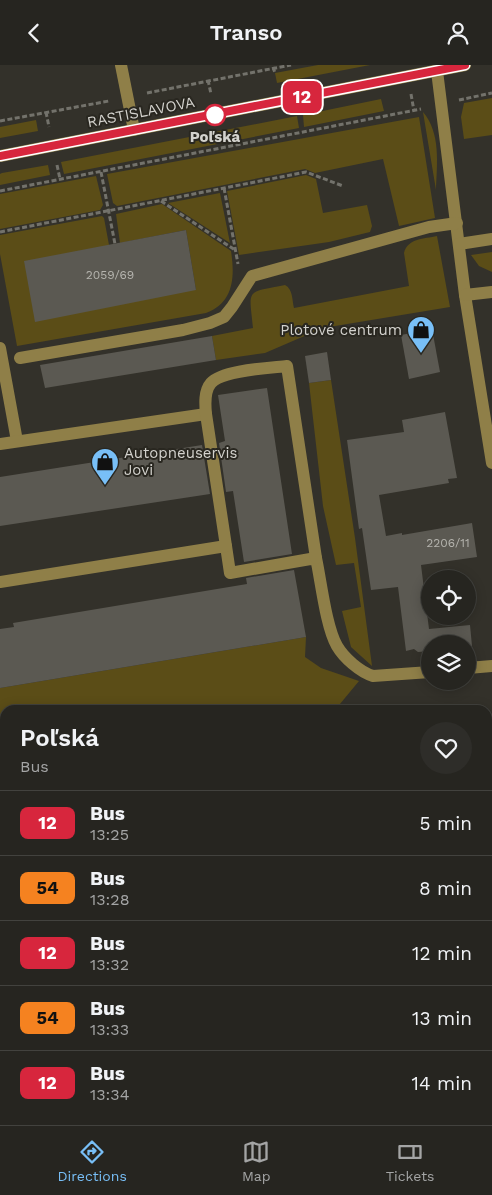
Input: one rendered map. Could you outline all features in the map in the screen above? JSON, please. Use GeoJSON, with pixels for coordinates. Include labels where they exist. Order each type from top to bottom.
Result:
{"type":"FeatureCollection","features":[{"type":"Feature","properties":{"kind":"street"},"geometry":{"type":"LineString","coordinates":[[121,65],[134,130]]}},
{"type":"Feature","properties":{"kind":"street","name":"RASTISLAVOVA"},"geometry":{"type":"LineString","coordinates":[[0,156],[465,65]]}},
{"type":"Feature","properties":{"kind":"street"},"geometry":{"type":"LineString","coordinates":[[437,71],[465,295],[492,463]]}},
{"type":"Feature","properties":{"kind":"street"},"geometry":{"type":"LineString","coordinates":[[20,358],[183,330],[210,323],[224,317],[252,276],[429,227],[456,223]]}},
{"type":"Feature","properties":{"kind":"street"},"geometry":{"type":"LineString","coordinates":[[459,244],[492,239]]}},
{"type":"Feature","properties":{"kind":"street"},"geometry":{"type":"LineString","coordinates":[[465,295],[492,292]]}},
{"type":"Feature","properties":{"kind":"street"},"geometry":{"type":"LineString","coordinates":[[0,348],[17,441]]}},
{"type":"Feature","properties":{"kind":"street"},"geometry":{"type":"LineString","coordinates":[[316,558],[230,573],[205,399],[210,384],[221,375],[288,366],[316,558],[329,624],[337,646],[365,674],[373,676],[421,672]]}},
{"type":"Feature","properties":{"kind":"street"},"geometry":{"type":"LineString","coordinates":[[0,444],[206,414]]}},
{"type":"Feature","properties":{"kind":"street"},"geometry":{"type":"LineString","coordinates":[[0,582],[226,546]]}},
{"type":"Feature","properties":{"kind":"street"},"geometry":{"type":"LineString","coordinates":[[476,667],[492,666]]}},
{"type":"Feature","properties":{"kind":"path"},"geometry":{"type":"LineString","coordinates":[[273,67],[274,73]]}},
{"type":"Feature","properties":{"kind":"path"},"geometry":{"type":"LineString","coordinates":[[208,80],[211,96]]}},
{"type":"Feature","properties":{"kind":"path"},"geometry":{"type":"LineString","coordinates":[[0,191],[442,104],[485,92],[492,93]]}},
{"type":"Feature","properties":{"kind":"path"},"geometry":{"type":"LineString","coordinates":[[101,172],[115,244]]}},
{"type":"Feature","properties":{"kind":"path"},"geometry":{"type":"LineString","coordinates":[[0,232],[306,172],[343,186]]}},
{"type":"Feature","properties":{"kind":"path"},"geometry":{"type":"LineString","coordinates":[[224,189],[242,291]]}},
{"type":"Feature","properties":{"kind":"path"},"geometry":{"type":"LineString","coordinates":[[161,201],[235,250]]}},
{"type":"Feature","properties":{"kind":"shaded area"},"geometry":{"type":"Polygon","coordinates":[[[318,65],[370,65],[277,83],[275,73],[318,65]]]}},
{"type":"Feature","properties":{"kind":"shaded area"},"geometry":{"type":"Polygon","coordinates":[[[492,98],[492,135],[464,139],[461,117],[464,103],[492,98]]]}},
{"type":"Feature","properties":{"kind":"shaded area"},"geometry":{"type":"Polygon","coordinates":[[[381,99],[384,111],[304,127],[303,115],[381,99]]]}},
{"type":"Feature","properties":{"kind":"shaded area"},"geometry":{"type":"Polygon","coordinates":[[[423,112],[433,129],[437,149],[436,190],[423,112]]]}},
{"type":"Feature","properties":{"kind":"shaded area"},"geometry":{"type":"Polygon","coordinates":[[[297,116],[299,128],[64,174],[61,162],[297,116]]]}},
{"type":"Feature","properties":{"kind":"shaded area"},"geometry":{"type":"Polygon","coordinates":[[[419,117],[435,218],[399,226],[383,159],[315,173],[305,169],[117,206],[113,203],[107,174],[419,117]]]}},
{"type":"Feature","properties":{"kind":"shaded area"},"geometry":{"type":"Polygon","coordinates":[[[36,120],[38,131],[0,138],[0,127],[36,120]]]}},
{"type":"Feature","properties":{"kind":"shaded area"},"geometry":{"type":"Polygon","coordinates":[[[48,165],[50,175],[0,185],[0,174],[2,173],[48,165]]]}},
{"type":"Feature","properties":{"kind":"shaded area"},"geometry":{"type":"Polygon","coordinates":[[[306,175],[316,179],[323,213],[367,205],[372,226],[370,232],[329,242],[239,255],[227,191],[306,175]]]}},
{"type":"Feature","properties":{"kind":"shaded area"},"geometry":{"type":"Polygon","coordinates":[[[96,176],[103,205],[100,210],[0,229],[0,194],[96,176]]]}},
{"type":"Feature","properties":{"kind":"shaded area"},"geometry":{"type":"Polygon","coordinates":[[[220,193],[230,243],[168,203],[220,193]]]}},
{"type":"Feature","properties":{"kind":"shaded area"},"geometry":{"type":"Polygon","coordinates":[[[162,204],[231,251],[232,279],[227,296],[222,303],[206,313],[17,346],[0,254],[0,235],[102,216],[109,245],[196,290],[186,230],[120,243],[116,214],[162,204]]]}},
{"type":"Feature","properties":{"kind":"shaded area"},"geometry":{"type":"Polygon","coordinates":[[[437,236],[450,307],[323,328],[265,353],[216,360],[212,336],[253,328],[251,299],[252,295],[256,292],[285,285],[291,292],[294,308],[409,286],[404,253],[406,248],[417,240],[437,236]]]}},
{"type":"Feature","properties":{"kind":"shaded area"},"geometry":{"type":"Polygon","coordinates":[[[492,252],[492,272],[479,266],[471,255],[492,252]]]}},
{"type":"Feature","properties":{"kind":"shaded area"},"geometry":{"type":"Polygon","coordinates":[[[331,380],[372,666],[351,647],[342,611],[361,607],[354,563],[336,565],[323,506],[309,383],[331,380]]]}},
{"type":"Feature","properties":{"kind":"shaded area"},"geometry":{"type":"Polygon","coordinates":[[[306,637],[305,657],[321,668],[359,681],[339,705],[0,705],[0,688],[306,637]]]}},
{"type":"Feature","properties":{"kind":"building"},"geometry":{"type":"Polygon","coordinates":[[[186,230],[196,290],[35,322],[24,261],[186,230]]]}},
{"type":"Feature","properties":{"kind":"building","name":"Plotové centrum"},"geometry":{"type":"Polygon","coordinates":[[[432,329],[440,372],[409,379],[401,335],[432,329]]]}},
{"type":"Feature","properties":{"kind":"building"},"geometry":{"type":"Polygon","coordinates":[[[212,336],[216,360],[45,388],[40,365],[212,336]]]}},
{"type":"Feature","properties":{"kind":"building"},"geometry":{"type":"Polygon","coordinates":[[[327,352],[331,380],[309,383],[305,356],[327,352]]]}},
{"type":"Feature","properties":{"kind":"building"},"geometry":{"type":"Polygon","coordinates":[[[267,388],[292,554],[244,562],[233,491],[226,492],[219,443],[225,441],[218,395],[267,388]]]}},
{"type":"Feature","properties":{"kind":"building"},"geometry":{"type":"Polygon","coordinates":[[[445,412],[457,478],[448,479],[449,483],[379,495],[386,536],[472,523],[477,557],[421,565],[421,625],[428,625],[429,629],[470,625],[471,635],[421,635],[421,652],[418,652],[414,649],[406,651],[398,587],[371,590],[362,528],[359,529],[347,440],[404,432],[402,420],[445,412]]]}},
{"type":"Feature","properties":{"kind":"building"},"geometry":{"type":"Polygon","coordinates":[[[202,445],[210,494],[0,526],[0,477],[202,445]]]}},
{"type":"Feature","properties":{"kind":"building"},"geometry":{"type":"Polygon","coordinates":[[[294,570],[306,637],[0,688],[0,629],[14,627],[13,623],[247,584],[246,578],[294,570]]]}},
{"type":"Feature","properties":{"kind":"bus line","name":"12"},"geometry":{"type":"LineString","coordinates":[[0,156],[465,65]]}},
{"type":"Feature","properties":{"kind":"place","name":"Poľská"},"geometry":{"type":"Point","coordinates":[215,115]}},
{"type":"Feature","properties":{"kind":"place","name":"Plotové centrum"},"geometry":{"type":"Point","coordinates":[421,354]}},
{"type":"Feature","properties":{"kind":"place","name":"Autopneuservis Jovi"},"geometry":{"type":"Point","coordinates":[105,486]}}]}
